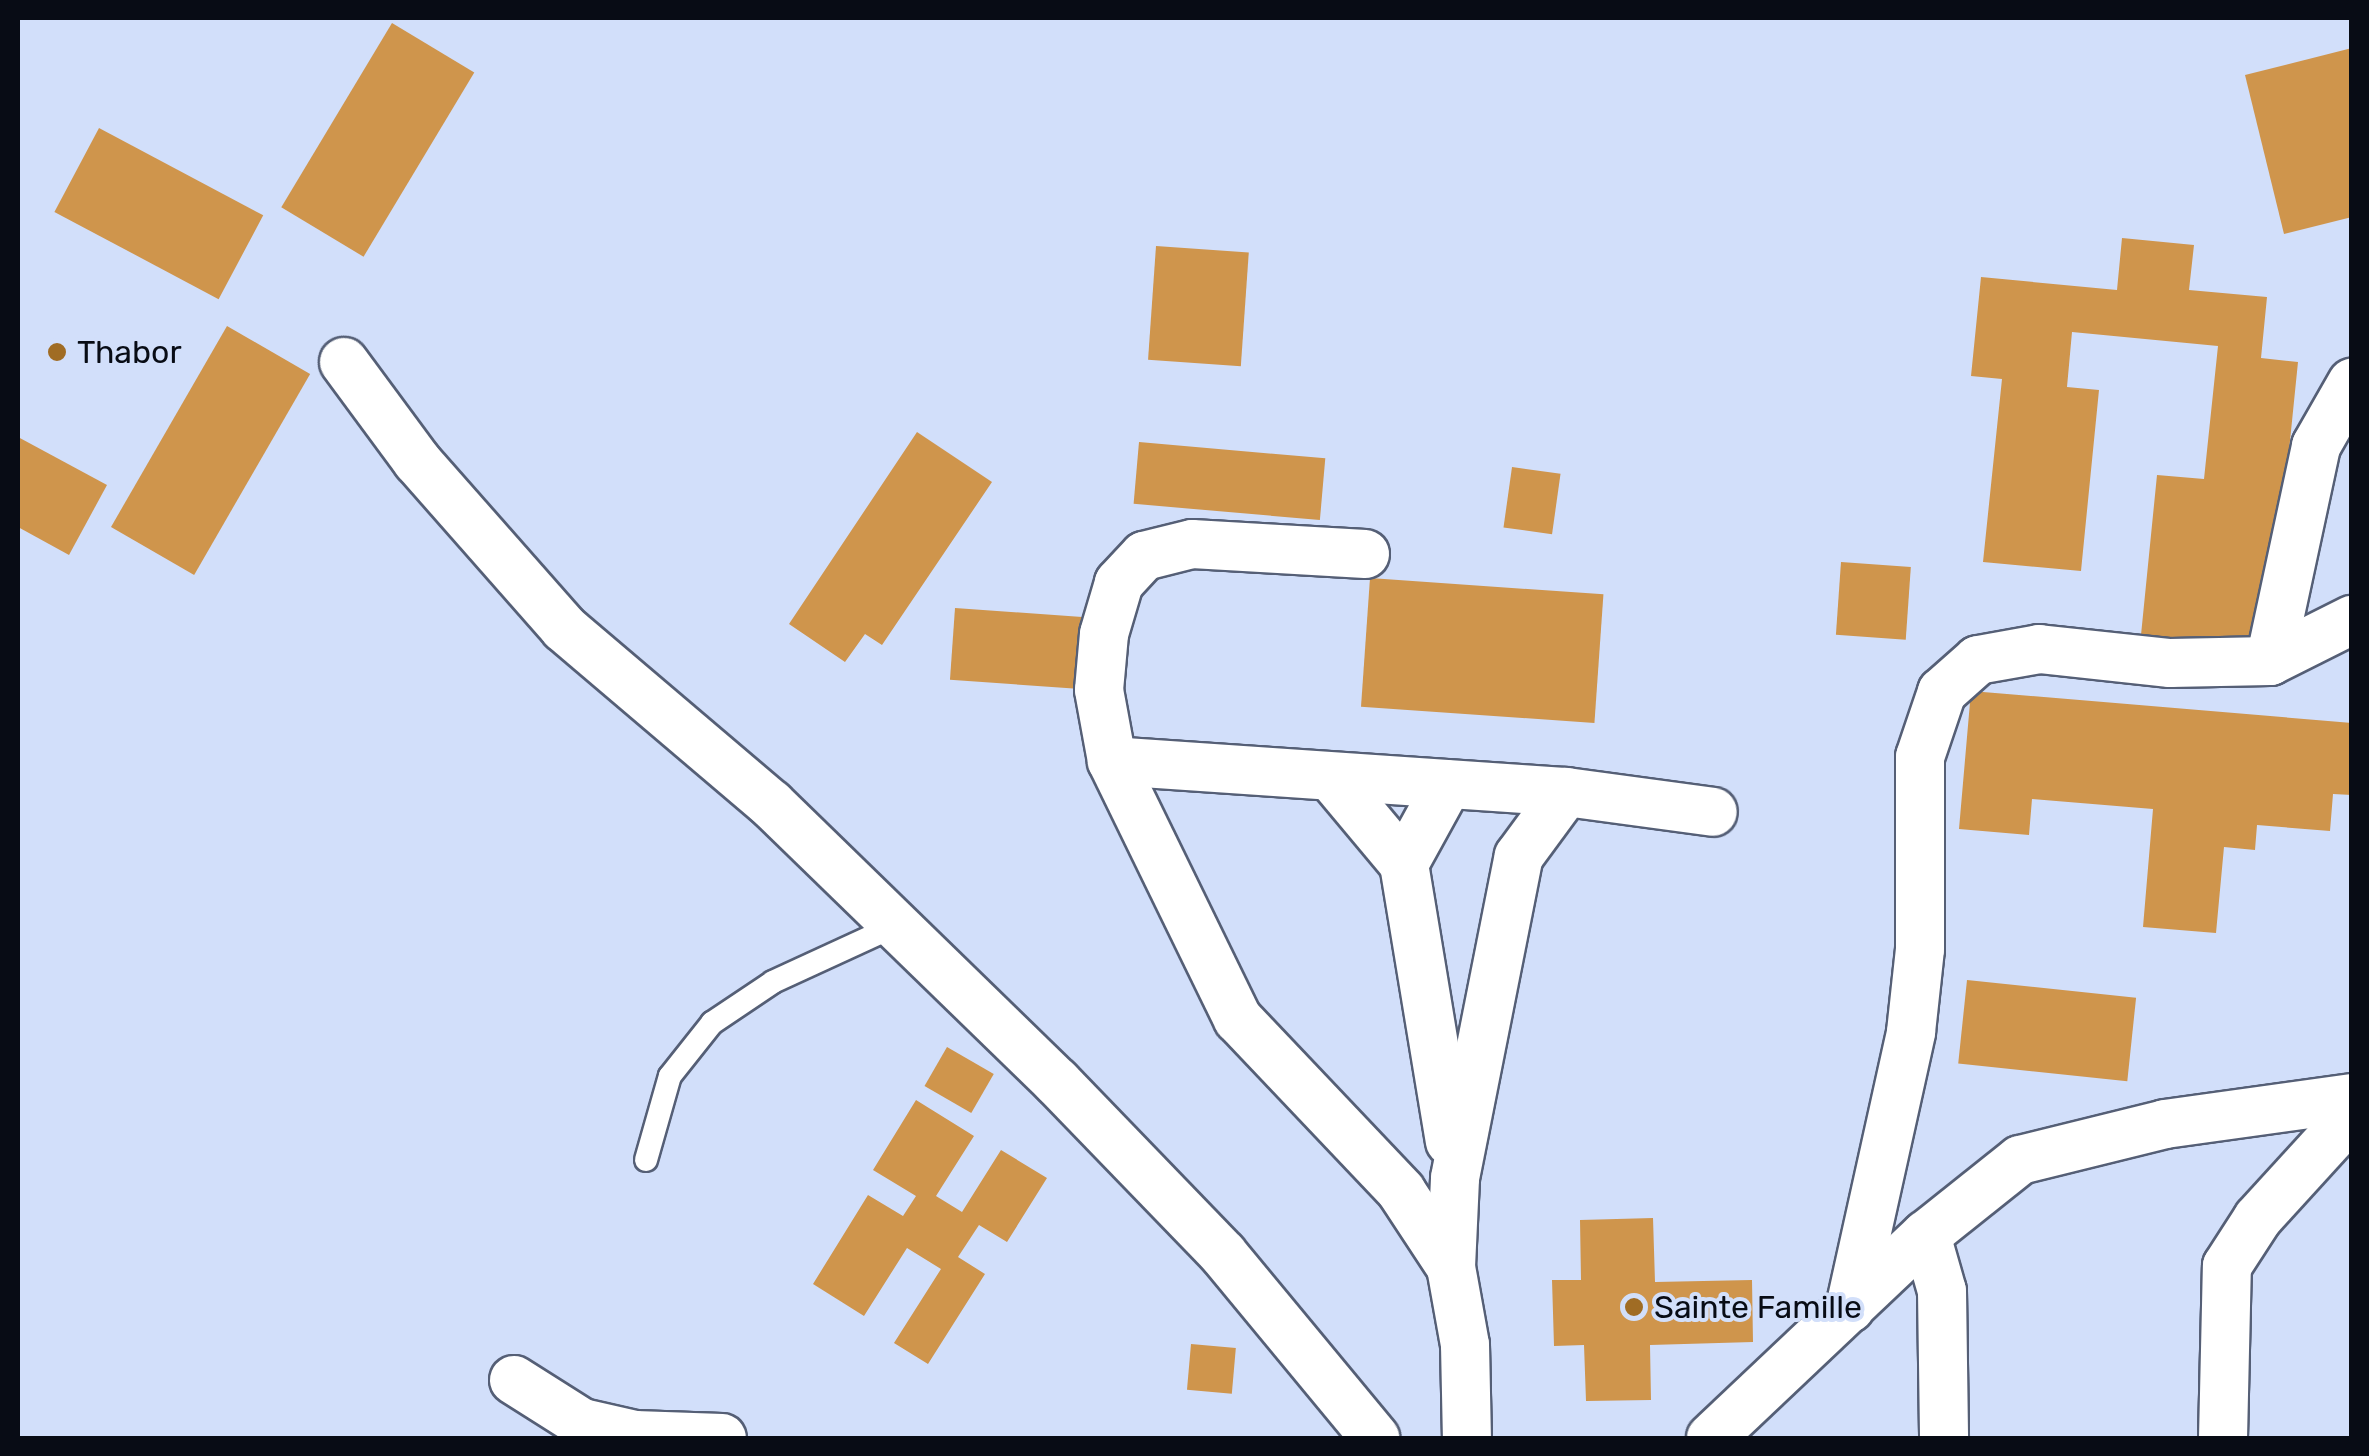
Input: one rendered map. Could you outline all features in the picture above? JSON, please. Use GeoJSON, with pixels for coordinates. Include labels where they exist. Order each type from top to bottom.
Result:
{"type":"FeatureCollection","features":[{"type":"Feature","properties":{"kind":"street"},"geometry":{"type":"LineString","coordinates":[[344,362],[417,461],[564,628],[625,684],[696,736],[897,925],[1223,1254],[1375,1438]]}},
{"type":"Feature","properties":{"kind":"street"},"geometry":{"type":"LineString","coordinates":[[2270,662],[2316,446],[2352,383]]}},
{"type":"Feature","properties":{"kind":"street"},"geometry":{"type":"LineString","coordinates":[[1365,554],[1192,544],[1144,556],[1119,583],[1104,634],[1099,690],[1112,762],[1238,1019],[1401,1191],[1450,1267]]}},
{"type":"Feature","properties":{"kind":"street"},"geometry":{"type":"LineString","coordinates":[[1865,1294],[1911,1032],[1920,949],[1920,756],[1942,692],[1978,660],[2039,648],[2170,663],[2270,662],[2352,620]]}},
{"type":"Feature","properties":{"kind":"street"},"geometry":{"type":"LineString","coordinates":[[1112,762],[1566,792],[1714,812]]}},
{"type":"Feature","properties":{"kind":"street"},"geometry":{"type":"LineString","coordinates":[[1334,779],[1404,864],[1455,1178]]}},
{"type":"Feature","properties":{"kind":"street"},"geometry":{"type":"LineString","coordinates":[[1465,785],[1518,856]]}},
{"type":"Feature","properties":{"kind":"street"},"geometry":{"type":"LineString","coordinates":[[1404,864],[1465,785]]}},
{"type":"Feature","properties":{"kind":"street"},"geometry":{"type":"LineString","coordinates":[[1468,1438],[1466,1345],[1450,1267],[1455,1178],[1518,856],[1566,792]]}},
{"type":"Feature","properties":{"kind":"street"},"geometry":{"type":"LineString","coordinates":[[1711,1438],[1988,1180],[2057,1148],[2246,1110],[2352,1098]]}},
{"type":"Feature","properties":{"kind":"street"},"geometry":{"type":"LineString","coordinates":[[2223,1438],[2227,1266],[2258,1218],[2352,1115]]}},
{"type":"Feature","properties":{"kind":"street"},"geometry":{"type":"LineString","coordinates":[[1926,1235],[1942,1291],[1944,1438]]}},
{"type":"Feature","properties":{"kind":"street"},"geometry":{"type":"LineString","coordinates":[[1865,1294],[1942,1291]]}},
{"type":"Feature","properties":{"kind":"street"},"geometry":{"type":"LineString","coordinates":[[514,1380],[582,1423],[636,1434],[722,1438]]}},
{"type":"Feature","properties":{"kind":"lane"},"geometry":{"type":"LineString","coordinates":[[646,1160],[670,1076],[712,1023],[774,982],[897,925]]}},
{"type":"Feature","properties":{"kind":"building"},"geometry":{"type":"Polygon","coordinates":[[[392,23],[474,72],[364,257],[281,207],[392,23]]]}},
{"type":"Feature","properties":{"kind":"building"},"geometry":{"type":"Polygon","coordinates":[[[2352,48],[2352,217],[2284,234],[2245,75],[2352,48]]]}},
{"type":"Feature","properties":{"kind":"building"},"geometry":{"type":"Polygon","coordinates":[[[99,128],[263,215],[219,299],[54,212],[99,128]]]}},
{"type":"Feature","properties":{"kind":"building"},"geometry":{"type":"Polygon","coordinates":[[[2122,238],[2194,245],[2189,290],[2267,297],[2261,358],[2298,362],[2269,648],[2141,635],[2157,475],[2204,479],[2218,346],[2072,332],[2067,387],[2099,390],[2081,571],[1983,562],[2002,379],[1971,376],[1981,277],[2117,290],[2122,238]]]}},
{"type":"Feature","properties":{"kind":"building"},"geometry":{"type":"Polygon","coordinates":[[[1156,246],[1249,252],[1241,366],[1148,360],[1156,246]]]}},
{"type":"Feature","properties":{"kind":"building"},"geometry":{"type":"Polygon","coordinates":[[[227,326],[310,374],[194,575],[111,527],[227,326]]]}},
{"type":"Feature","properties":{"kind":"building"},"geometry":{"type":"Polygon","coordinates":[[[917,432],[992,482],[882,645],[865,634],[845,662],[789,624],[917,432]]]}},
{"type":"Feature","properties":{"kind":"building"},"geometry":{"type":"Polygon","coordinates":[[[18,437],[107,485],[69,555],[18,527],[18,437]]]}},
{"type":"Feature","properties":{"kind":"building"},"geometry":{"type":"Polygon","coordinates":[[[1139,442],[1325,458],[1320,520],[1134,504],[1139,442]]]}},
{"type":"Feature","properties":{"kind":"building"},"geometry":{"type":"Polygon","coordinates":[[[1512,467],[1561,474],[1552,534],[1504,527],[1512,467]]]}},
{"type":"Feature","properties":{"kind":"building"},"geometry":{"type":"Polygon","coordinates":[[[1841,562],[1911,567],[1906,640],[1836,635],[1841,562]]]}},
{"type":"Feature","properties":{"kind":"building"},"geometry":{"type":"Polygon","coordinates":[[[1370,578],[1603,594],[1594,723],[1361,707],[1370,578]]]}},
{"type":"Feature","properties":{"kind":"building"},"geometry":{"type":"Polygon","coordinates":[[[955,608],[1093,618],[1088,689],[950,680],[955,608]]]}},
{"type":"Feature","properties":{"kind":"building"},"geometry":{"type":"Polygon","coordinates":[[[1971,691],[2352,723],[2352,795],[2333,794],[2330,831],[2257,825],[2255,850],[2224,847],[2216,933],[2143,927],[2153,809],[2032,799],[2029,835],[1959,829],[1971,691]]]}},
{"type":"Feature","properties":{"kind":"building"},"geometry":{"type":"Polygon","coordinates":[[[1967,980],[2136,998],[2127,1081],[1958,1064],[1967,980]]]}},
{"type":"Feature","properties":{"kind":"building"},"geometry":{"type":"Polygon","coordinates":[[[947,1047],[994,1074],[971,1113],[924,1086],[947,1047]]]}},
{"type":"Feature","properties":{"kind":"building"},"geometry":{"type":"Polygon","coordinates":[[[916,1100],[974,1136],[936,1196],[962,1212],[1001,1150],[1047,1178],[1007,1242],[979,1225],[958,1257],[985,1274],[928,1364],[894,1343],[941,1269],[907,1248],[864,1316],[813,1284],[868,1195],[903,1216],[916,1196],[873,1170],[916,1100]]]}},
{"type":"Feature","properties":{"kind":"building"},"geometry":{"type":"Polygon","coordinates":[[[1653,1218],[1655,1282],[1752,1280],[1753,1342],[1650,1345],[1651,1400],[1586,1401],[1584,1345],[1554,1346],[1552,1280],[1581,1280],[1580,1220],[1653,1218]]]}},
{"type":"Feature","properties":{"kind":"building"},"geometry":{"type":"Polygon","coordinates":[[[1191,1344],[1236,1348],[1232,1394],[1187,1390],[1191,1344]]]}},
{"type":"Feature","properties":{"kind":"place","name":"Thabor"},"geometry":{"type":"Point","coordinates":[57,352]}},
{"type":"Feature","properties":{"kind":"place","name":"Sainte Famille"},"geometry":{"type":"Point","coordinates":[1634,1307]}}]}
